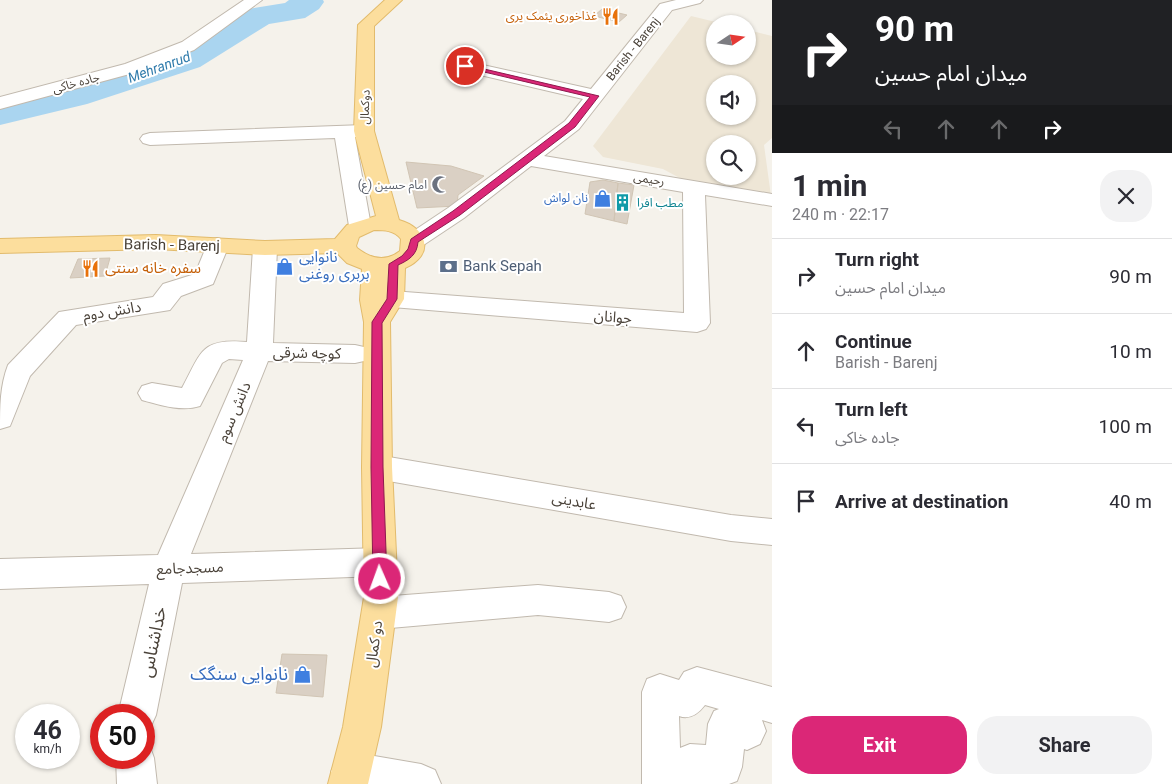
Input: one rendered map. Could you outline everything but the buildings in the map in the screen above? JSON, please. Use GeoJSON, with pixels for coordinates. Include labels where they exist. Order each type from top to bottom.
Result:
{"type":"FeatureCollection","features":[{"type":"Feature","properties":{"kind":"main road","name":"دوکمال"},"geometry":{"type":"LineString","coordinates":[[389,223],[354,131],[366,25],[394,0]]}},
{"type":"Feature","properties":{"kind":"main road"},"geometry":{"type":"LineString","coordinates":[[374,223],[389,223],[405,230],[414,241],[413,250],[406,258],[383,264],[359,262],[348,255],[344,246],[347,234],[360,226],[374,223]]}},
{"type":"Feature","properties":{"kind":"main road","name":"Barish - Barenj"},"geometry":{"type":"LineString","coordinates":[[0,246],[156,242],[265,248],[344,246]]}},
{"type":"Feature","properties":{"kind":"main road","name":"دو کمال"},"geometry":{"type":"LineString","coordinates":[[349,778],[362,728],[381,596],[377,467],[385,311],[383,264]]}},
{"type":"Feature","properties":{"kind":"street","name":"جاده خاکی"},"geometry":{"type":"LineString","coordinates":[[1,102],[76,84],[131,68],[188,46],[254,0]]}},
{"type":"Feature","properties":{"kind":"street","name":"Barish - Barenj"},"geometry":{"type":"LineString","coordinates":[[414,241],[456,213],[572,125],[666,3],[696,0]]}},
{"type":"Feature","properties":{"kind":"street"},"geometry":{"type":"LineString","coordinates":[[465,66],[595,96]]}},
{"type":"Feature","properties":{"kind":"street"},"geometry":{"type":"LineString","coordinates":[[150,139],[354,131],[360,226]]}},
{"type":"Feature","properties":{"kind":"street","name":"رحیمی"},"geometry":{"type":"LineString","coordinates":[[527,159],[772,200]]}},
{"type":"Feature","properties":{"kind":"street","name":"جوانان"},"geometry":{"type":"LineString","coordinates":[[385,311],[697,323],[694,186]]}},
{"type":"Feature","properties":{"kind":"street","name":"دانش دوم"},"geometry":{"type":"LineString","coordinates":[[0,418],[18,372],[68,318],[161,304],[172,290],[206,279],[217,246]]}},
{"type":"Feature","properties":{"kind":"street","name":"دانش سوم"},"geometry":{"type":"LineString","coordinates":[[169,568],[259,352],[265,248]]}},
{"type":"Feature","properties":{"kind":"street","name":"کوچه شرقی"},"geometry":{"type":"LineString","coordinates":[[152,393],[190,399],[212,357],[224,349],[259,352],[355,354]]}},
{"type":"Feature","properties":{"kind":"street","name":"عابدینی"},"geometry":{"type":"LineString","coordinates":[[377,467],[731,528],[772,532]]}},
{"type":"Feature","properties":{"kind":"street","name":"مسجدجامع"},"geometry":{"type":"LineString","coordinates":[[0,574],[380,562]]}},
{"type":"Feature","properties":{"kind":"street","name":"خداشناس"},"geometry":{"type":"LineString","coordinates":[[139,704],[169,568]]}},
{"type":"Feature","properties":{"kind":"street"},"geometry":{"type":"LineString","coordinates":[[379,613],[538,600],[609,607]]}},
{"type":"Feature","properties":{"kind":"street"},"geometry":{"type":"LineString","coordinates":[[662,784],[660,692],[686,700],[697,685],[759,718]]}},
{"type":"Feature","properties":{"kind":"street"},"geometry":{"type":"LineString","coordinates":[[691,784],[690,762],[723,767],[727,724],[759,718]]}},
{"type":"Feature","properties":{"kind":"street"},"geometry":{"type":"LineString","coordinates":[[136,769],[137,784]]}},
{"type":"Feature","properties":{"kind":"street"},"geometry":{"type":"LineString","coordinates":[[349,778],[421,784]]}},
{"type":"Feature","properties":{"kind":"shaded area"},"geometry":{"type":"Polygon","coordinates":[[[691,16],[706,20],[706,65],[756,65],[756,32],[772,36],[772,138],[764,145],[771,196],[689,183],[663,169],[603,157],[593,146],[691,16]]]}},
{"type":"Feature","properties":{"kind":"waterway","name":"Mehranrud"},"geometry":{"type":"LineString","coordinates":[[0,113],[74,96],[187,59],[260,16],[294,11],[308,2],[307,0]]}},
{"type":"Feature","properties":{"kind":"place","name":"غذاخوری یئمک یری"},"geometry":{"type":"Point","coordinates":[611,16]}},
{"type":"Feature","properties":{"kind":"place","name":"امام حسین (ع)"},"geometry":{"type":"Point","coordinates":[441,185]}},
{"type":"Feature","properties":{"kind":"place","name":"نان لواش"},"geometry":{"type":"Point","coordinates":[602,198]}},
{"type":"Feature","properties":{"kind":"place","name":"مطب افرا"},"geometry":{"type":"Point","coordinates":[623,203]}},
{"type":"Feature","properties":{"kind":"place","name":"نانوایی بربری روغنی"},"geometry":{"type":"Point","coordinates":[285,266]}},
{"type":"Feature","properties":{"kind":"place","name":"Bank Sepah"},"geometry":{"type":"Point","coordinates":[449,266]}},
{"type":"Feature","properties":{"kind":"place","name":"سفره خانه سنتی"},"geometry":{"type":"Point","coordinates":[91,268]}},
{"type":"Feature","properties":{"kind":"place","name":"نانوایی سنگک"},"geometry":{"type":"Point","coordinates":[302,674]}},
{"type":"Feature","properties":{"kind":"route"},"geometry":{"type":"LineString","coordinates":[[380,579],[377,467],[377,322],[392,299],[393,264],[406,258],[413,250],[414,241],[456,213],[572,125],[595,96],[465,66]]}}]}
